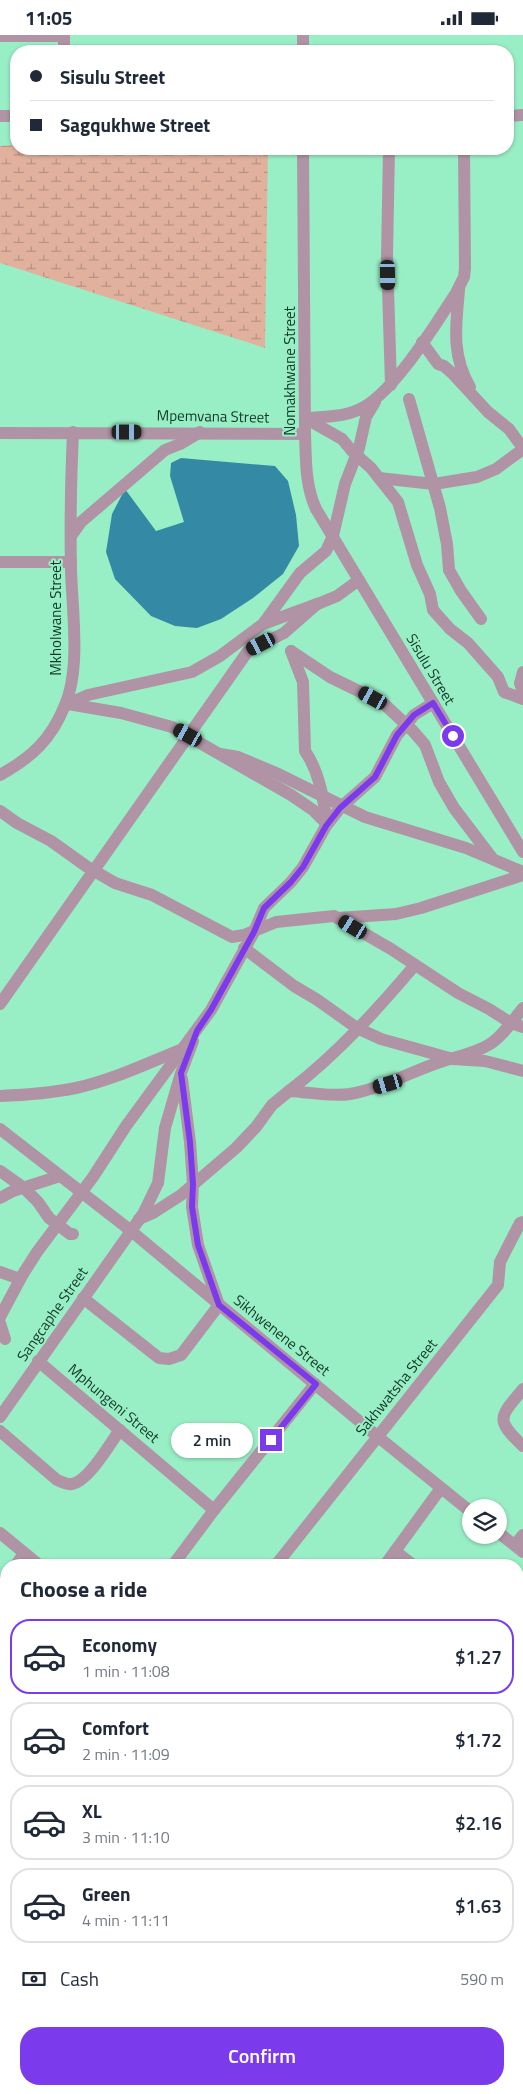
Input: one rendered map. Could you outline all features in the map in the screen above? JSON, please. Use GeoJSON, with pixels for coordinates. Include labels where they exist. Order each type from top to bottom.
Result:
{"type":"FeatureCollection","features":[{"type":"Feature","properties":{"kind":"street"},"geometry":{"type":"LineString","coordinates":[[0,36],[64,35]]}},
{"type":"Feature","properties":{"kind":"street","name":"Nomakhwane Street"},"geometry":{"type":"LineString","coordinates":[[303,155],[306,475],[310,497],[316,509],[359,580]]}},
{"type":"Feature","properties":{"kind":"street"},"geometry":{"type":"LineString","coordinates":[[389,155],[390,385]]}},
{"type":"Feature","properties":{"kind":"street"},"geometry":{"type":"LineString","coordinates":[[263,624],[300,573],[326,551],[332,536],[345,484],[357,455],[366,417],[377,399],[390,385],[422,342],[464,277],[464,155]]}},
{"type":"Feature","properties":{"kind":"street"},"geometry":{"type":"LineString","coordinates":[[459,287],[455,343],[464,377],[476,399]]}},
{"type":"Feature","properties":{"kind":"street"},"geometry":{"type":"LineString","coordinates":[[379,478],[434,484],[477,477],[496,469],[523,448],[509,429],[476,399],[452,373],[444,366],[438,364],[422,342]]}},
{"type":"Feature","properties":{"kind":"street"},"geometry":{"type":"LineString","coordinates":[[305,418],[338,416],[358,410],[377,399]]}},
{"type":"Feature","properties":{"kind":"street"},"geometry":{"type":"LineString","coordinates":[[409,399],[434,484],[447,545],[448,570],[481,619]]}},
{"type":"Feature","properties":{"kind":"street"},"geometry":{"type":"LineString","coordinates":[[305,418],[342,439],[398,501],[417,565],[430,593],[433,610],[450,629],[468,643],[498,677],[504,692],[523,699]]}},
{"type":"Feature","properties":{"kind":"street","name":"Mpemvana Street"},"geometry":{"type":"LineString","coordinates":[[0,433],[72,431],[305,434]]}},
{"type":"Feature","properties":{"kind":"street","name":"Mkholwane Street"},"geometry":{"type":"LineString","coordinates":[[0,775],[24,762],[36,752],[46,739],[67,704],[74,672],[71,561],[72,431]]}},
{"type":"Feature","properties":{"kind":"street"},"geometry":{"type":"LineString","coordinates":[[71,536],[81,522],[165,450],[180,444],[200,432]]}},
{"type":"Feature","properties":{"kind":"street"},"geometry":{"type":"LineString","coordinates":[[0,562],[71,561]]}},
{"type":"Feature","properties":{"kind":"street"},"geometry":{"type":"LineString","coordinates":[[67,704],[88,695],[192,672],[220,656],[263,624],[337,596],[359,580]]}},
{"type":"Feature","properties":{"kind":"street","name":"Sisulu Street"},"geometry":{"type":"LineString","coordinates":[[359,580],[523,852]]}},
{"type":"Feature","properties":{"kind":"street"},"geometry":{"type":"LineString","coordinates":[[0,1004],[42,947],[73,899],[248,651],[284,633],[317,604]]}},
{"type":"Feature","properties":{"kind":"street"},"geometry":{"type":"LineString","coordinates":[[327,824],[323,795],[311,759],[305,751],[303,682],[290,651],[330,677],[382,703],[406,725],[425,745],[439,782],[454,808],[492,858]]}},
{"type":"Feature","properties":{"kind":"street"},"geometry":{"type":"LineString","coordinates":[[523,672],[520,683],[523,692]]}},
{"type":"Feature","properties":{"kind":"street"},"geometry":{"type":"LineString","coordinates":[[0,1317],[20,1279],[82,1193],[126,1126],[211,1010],[254,932],[264,908],[291,882],[303,867],[327,824],[342,806],[375,777],[397,735],[414,715],[433,703]]}},
{"type":"Feature","properties":{"kind":"street"},"geometry":{"type":"LineString","coordinates":[[67,704],[150,719],[172,727],[291,795],[313,810],[327,824]]}},
{"type":"Feature","properties":{"kind":"street"},"geometry":{"type":"LineString","coordinates":[[220,754],[238,757],[323,795],[365,817],[439,839],[492,858],[523,874]]}},
{"type":"Feature","properties":{"kind":"street"},"geometry":{"type":"LineString","coordinates":[[0,811],[17,823],[51,841],[115,883],[152,895],[232,937],[254,932],[276,922],[334,916],[458,993],[517,1025]]}},
{"type":"Feature","properties":{"kind":"street"},"geometry":{"type":"LineString","coordinates":[[338,918],[404,912],[523,874]]}},
{"type":"Feature","properties":{"kind":"street"},"geometry":{"type":"LineString","coordinates":[[244,948],[269,969],[357,1028],[381,1039],[453,1059],[485,1061],[523,1071]]}},
{"type":"Feature","properties":{"kind":"street"},"geometry":{"type":"LineString","coordinates":[[138,1219],[153,1213],[181,1195],[236,1148],[256,1127],[272,1105],[322,1066],[415,965]]}},
{"type":"Feature","properties":{"kind":"street"},"geometry":{"type":"LineString","coordinates":[[289,1091],[324,1095],[356,1092],[388,1084],[467,1055],[490,1044],[517,1025],[523,1008]]}},
{"type":"Feature","properties":{"kind":"street","name":"Sangcaphe Street"},"geometry":{"type":"LineString","coordinates":[[0,1417],[138,1219],[158,1183],[165,1128],[181,1073],[197,1031]]}},
{"type":"Feature","properties":{"kind":"street"},"geometry":{"type":"LineString","coordinates":[[0,1096],[24,1095],[75,1088],[113,1077],[181,1050]]}},
{"type":"Feature","properties":{"kind":"street"},"geometry":{"type":"LineString","coordinates":[[83,1298],[159,1358],[169,1359],[181,1355],[219,1305],[198,1245],[192,1207],[193,1184],[188,1117],[181,1073]]}},
{"type":"Feature","properties":{"kind":"street","name":"Sikhwenene Street"},"geometry":{"type":"LineString","coordinates":[[0,1129],[130,1230],[462,1505]]}},
{"type":"Feature","properties":{"kind":"street"},"geometry":{"type":"LineString","coordinates":[[0,1171],[24,1188],[58,1225],[70,1234],[73,1234]]}},
{"type":"Feature","properties":{"kind":"street"},"geometry":{"type":"LineString","coordinates":[[0,1198],[60,1176]]}},
{"type":"Feature","properties":{"kind":"street","name":"Sakhwatsha Street"},"geometry":{"type":"LineString","coordinates":[[281,1559],[498,1285],[500,1262],[522,1221]]}},
{"type":"Feature","properties":{"kind":"street"},"geometry":{"type":"LineString","coordinates":[[0,1272],[20,1279]]}},
{"type":"Feature","properties":{"kind":"street"},"geometry":{"type":"LineString","coordinates":[[0,1323],[5,1339]]}},
{"type":"Feature","properties":{"kind":"street","name":"Mphungeni Street"},"geometry":{"type":"LineString","coordinates":[[38,1361],[214,1509]]}},
{"type":"Feature","properties":{"kind":"street"},"geometry":{"type":"LineString","coordinates":[[177,1559],[214,1509],[316,1384]]}},
{"type":"Feature","properties":{"kind":"street"},"geometry":{"type":"LineString","coordinates":[[523,1389],[506,1409],[502,1421],[506,1430],[523,1446]]}},
{"type":"Feature","properties":{"kind":"street"},"geometry":{"type":"LineString","coordinates":[[0,1431],[57,1479],[63,1483],[71,1484],[79,1481],[87,1474],[120,1430]]}},
{"type":"Feature","properties":{"kind":"street"},"geometry":{"type":"LineString","coordinates":[[389,1559],[441,1488]]}},
{"type":"Feature","properties":{"kind":"street"},"geometry":{"type":"LineString","coordinates":[[0,1533],[32,1559]]}},
{"type":"Feature","properties":{"kind":"street"},"geometry":{"type":"LineString","coordinates":[[507,1539],[519,1549],[523,1535]]}},
{"type":"Feature","properties":{"kind":"street"},"geometry":{"type":"LineString","coordinates":[[395,1551],[405,1559]]}},
{"type":"Feature","properties":{"kind":"street"},"geometry":{"type":"LineString","coordinates":[[20,1559],[24,1553]]}},
{"type":"Feature","properties":{"kind":"green space"},"geometry":{"type":"Polygon","coordinates":[[[10,145],[10,155],[268,155],[265,348],[0,263],[0,146],[10,145]]]}},
{"type":"Feature","properties":{"kind":"water"},"geometry":{"type":"Polygon","coordinates":[[[181,458],[275,466],[288,481],[296,515],[299,546],[283,574],[253,598],[221,619],[197,628],[175,626],[151,616],[115,579],[106,552],[112,514],[125,489],[156,531],[184,522],[170,476],[171,463],[181,458]]]}},
{"type":"Feature","properties":{"kind":"route"},"geometry":{"type":"LineString","coordinates":[[271,1440],[316,1384],[219,1305],[198,1245],[192,1207],[193,1184],[188,1117],[181,1073],[197,1031],[211,1010],[254,932],[264,908],[291,882],[303,867],[326,826],[340,808],[375,777],[397,735],[414,715],[433,703],[453,736]]}}]}
